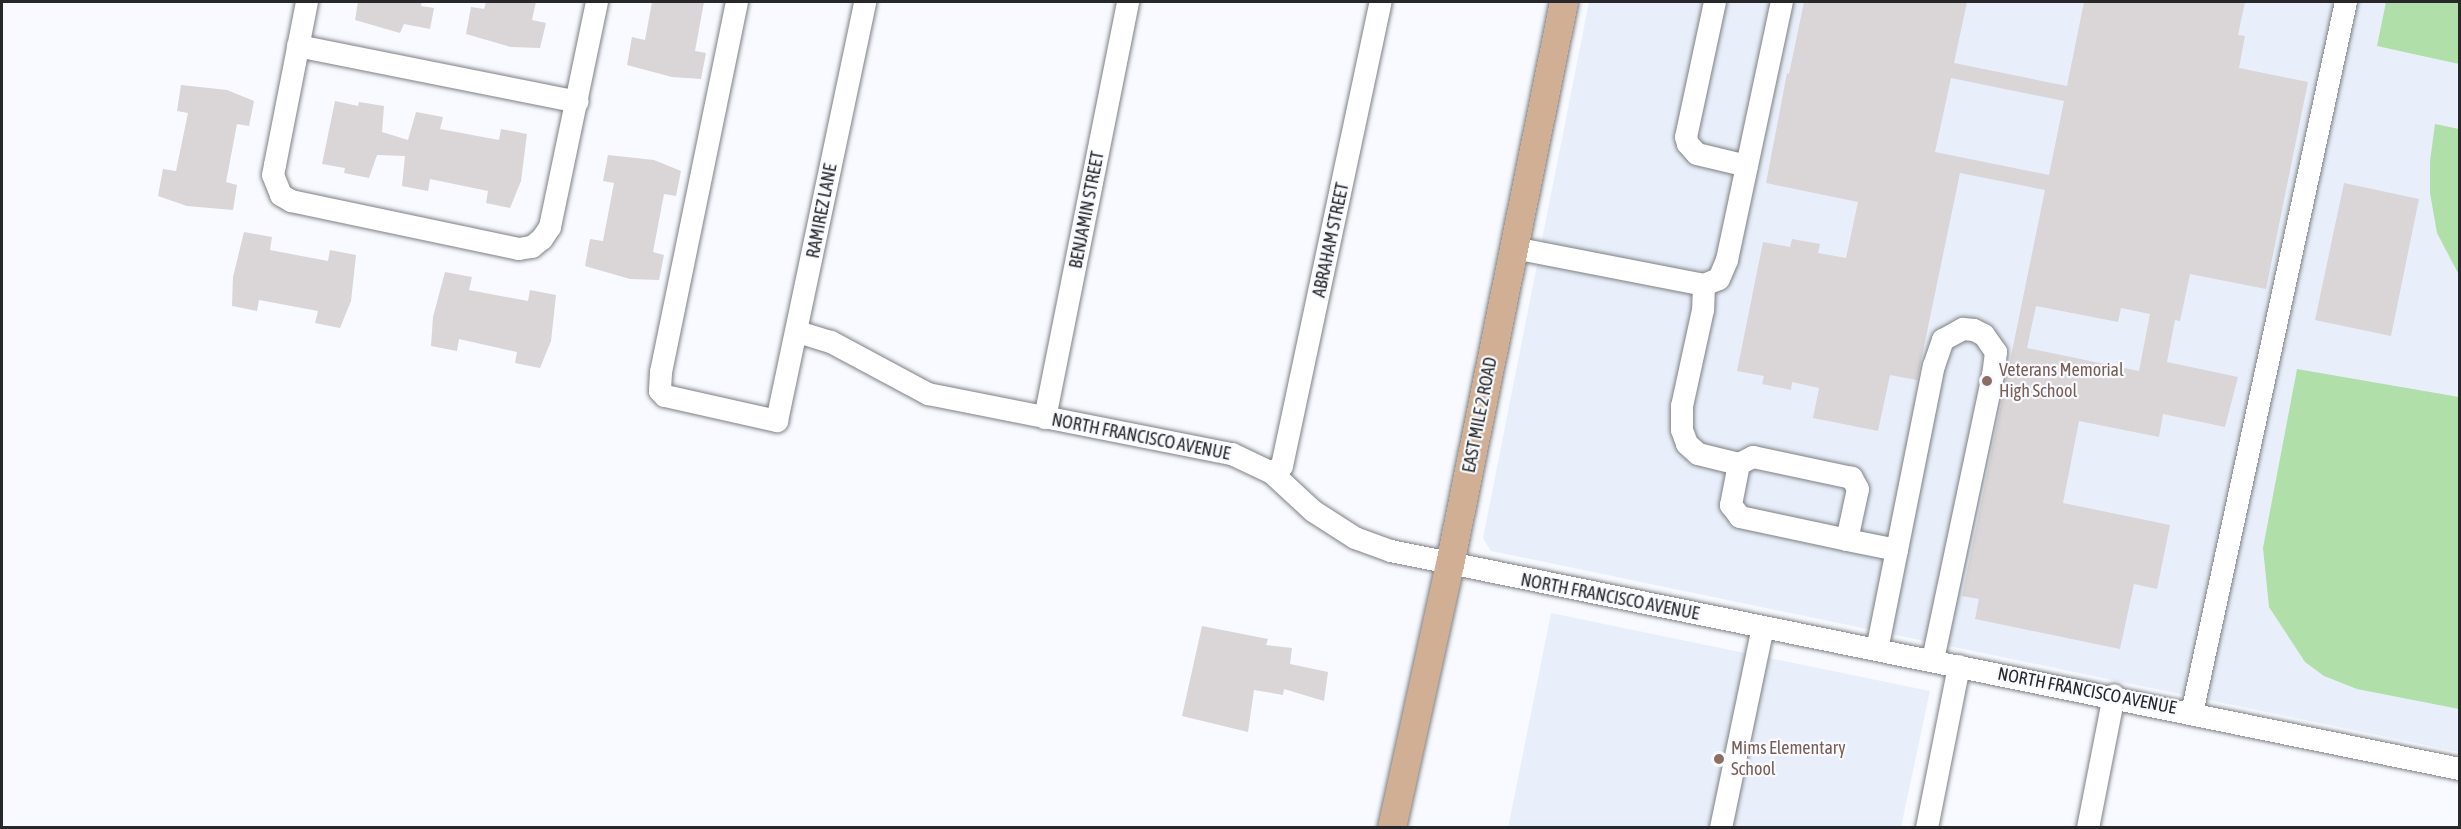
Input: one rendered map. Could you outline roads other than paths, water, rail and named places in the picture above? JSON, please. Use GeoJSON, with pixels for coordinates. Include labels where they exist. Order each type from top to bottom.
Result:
{"type":"FeatureCollection","features":[{"type":"Feature","properties":{"kind":"main road","name":"EAST MILE 2 ROAD"},"geometry":{"type":"LineString","coordinates":[[1392,828],[1450,565],[1564,2]]}},
{"type":"Feature","properties":{"kind":"street"},"geometry":{"type":"LineString","coordinates":[[308,2],[273,175],[281,195],[291,201],[519,249],[532,247],[542,239],[550,227],[597,2]]}},
{"type":"Feature","properties":{"kind":"street","name":"RAMIREZ LANE"},"geometry":{"type":"LineString","coordinates":[[737,2],[661,372],[660,391],[665,396],[777,421],[798,332],[865,2]]}},
{"type":"Feature","properties":{"kind":"street","name":"BENJAMIN STREET"},"geometry":{"type":"LineString","coordinates":[[1045,418],[1128,2]]}},
{"type":"Feature","properties":{"kind":"street","name":"ABRAHAM STREET"},"geometry":{"type":"LineString","coordinates":[[1272,473],[1282,466],[1381,2]]}},
{"type":"Feature","properties":{"kind":"street"},"geometry":{"type":"LineString","coordinates":[[1715,2],[1686,137],[1688,144],[1697,154],[1747,166]]}},
{"type":"Feature","properties":{"kind":"street"},"geometry":{"type":"LineString","coordinates":[[1514,249],[1704,285],[1719,279],[1724,269],[1782,2]]}},
{"type":"Feature","properties":{"kind":"street"},"geometry":{"type":"LineString","coordinates":[[2192,713],[2346,2]]}},
{"type":"Feature","properties":{"kind":"street"},"geometry":{"type":"LineString","coordinates":[[298,46],[577,102]]}},
{"type":"Feature","properties":{"kind":"street"},"geometry":{"type":"LineString","coordinates":[[1704,285],[1702,310],[1682,406],[1682,430],[1687,444],[1698,454],[1739,464],[1753,457],[1852,478],[1858,489],[1847,540]]}},
{"type":"Feature","properties":{"kind":"street"},"geometry":{"type":"LineString","coordinates":[[1877,650],[1938,353],[1943,340],[1954,332],[1963,329],[1974,330],[1984,335],[1996,352],[1933,660]]}},
{"type":"Feature","properties":{"kind":"street","name":"NORTH FRANCISCO AVENUE"},"geometry":{"type":"LineString","coordinates":[[798,332],[831,342],[928,394],[1232,454],[1272,473],[1313,511],[1355,538],[1391,551],[1450,565],[2114,696],[2460,769]]}},
{"type":"Feature","properties":{"kind":"street"},"geometry":{"type":"LineString","coordinates":[[1739,464],[1731,505],[1736,514],[1897,550]]}},
{"type":"Feature","properties":{"kind":"street"},"geometry":{"type":"LineString","coordinates":[[1721,828],[1763,627]]}},
{"type":"Feature","properties":{"kind":"street"},"geometry":{"type":"LineString","coordinates":[[1927,828],[1959,666]]}},
{"type":"Feature","properties":{"kind":"street"},"geometry":{"type":"LineString","coordinates":[[2088,828],[2114,696]]}},
{"type":"Feature","properties":{"kind":"place","name":"Veterans Memorial High School"},"geometry":{"type":"Point","coordinates":[1987,381]}},
{"type":"Feature","properties":{"kind":"place","name":"Mims Elementary School"},"geometry":{"type":"Point","coordinates":[1719,759]}}]}
